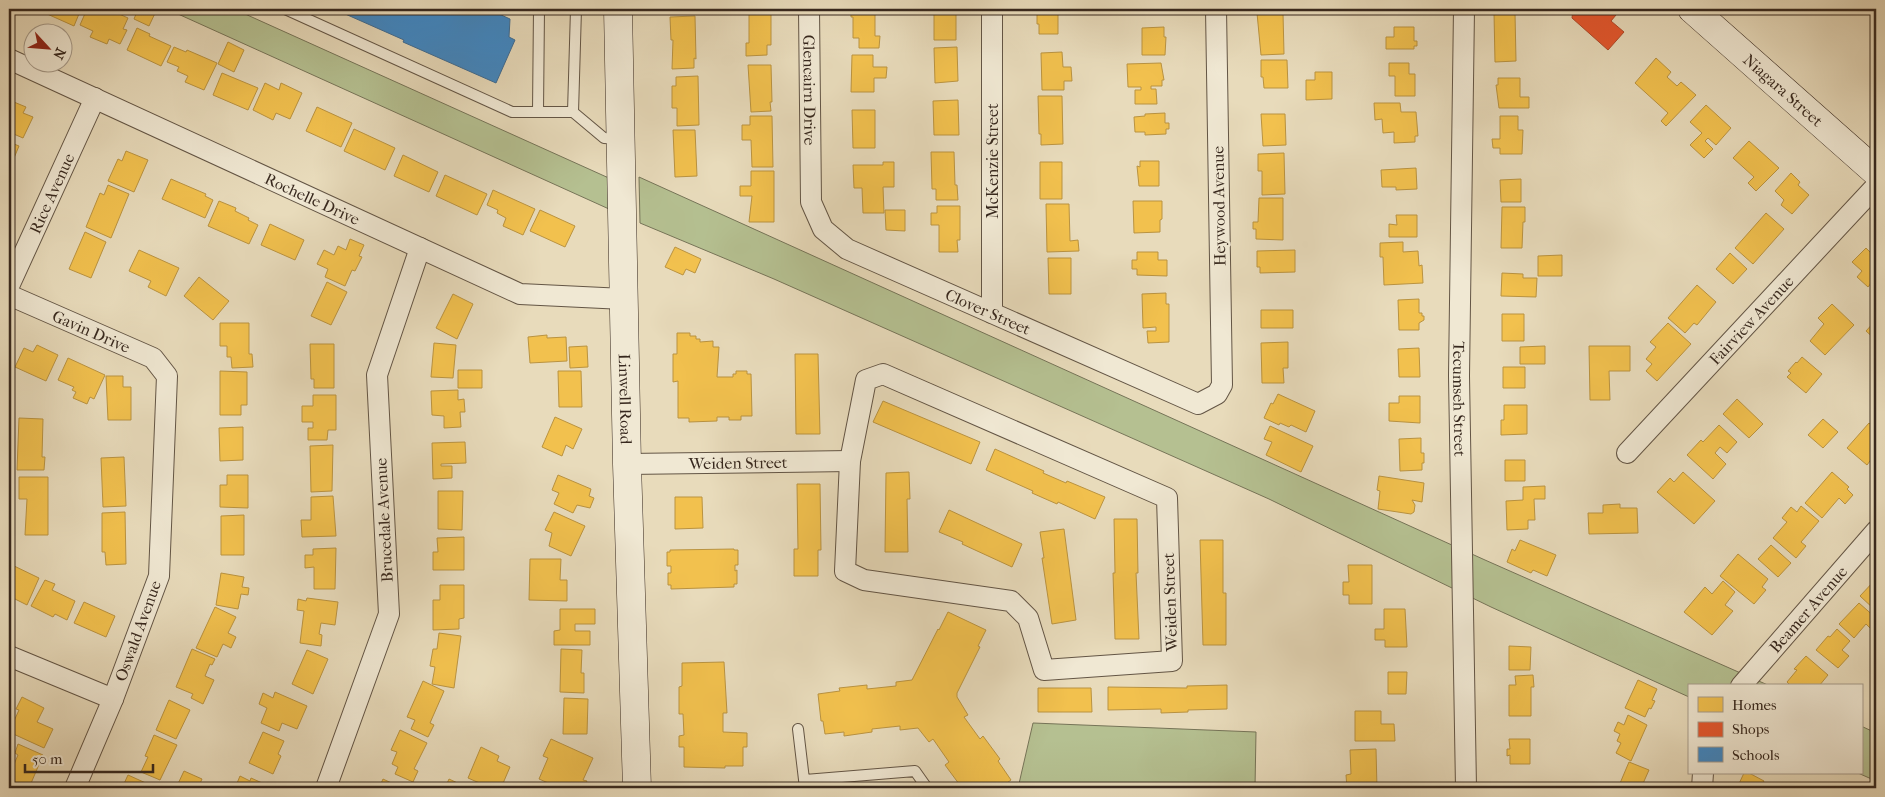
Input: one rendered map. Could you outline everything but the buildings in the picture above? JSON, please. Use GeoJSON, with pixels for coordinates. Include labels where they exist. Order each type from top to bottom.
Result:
{"type":"FeatureCollection","features":[{"type":"Feature","properties":{"kind":"main road","name":"Linwell Road"},"geometry":{"type":"LineString","coordinates":[[618,9],[627,464],[637,788]]}},
{"type":"Feature","properties":{"kind":"main road","name":"Niagara Street"},"geometry":{"type":"LineString","coordinates":[[1692,9],[1876,172]]}},
{"type":"Feature","properties":{"kind":"street","name":"Glencairn Drive"},"geometry":{"type":"LineString","coordinates":[[810,9],[811,171]]}},
{"type":"Feature","properties":{"kind":"street","name":"McKenzie Street"},"geometry":{"type":"LineString","coordinates":[[992,9],[992,313]]}},
{"type":"Feature","properties":{"kind":"street","name":"Heywood Avenue"},"geometry":{"type":"LineString","coordinates":[[1210,398],[1218,394],[1222,385],[1216,9]]}},
{"type":"Feature","properties":{"kind":"street","name":"Tecumseh Street"},"geometry":{"type":"LineString","coordinates":[[1464,9],[1459,376],[1466,788]]}},
{"type":"Feature","properties":{"kind":"street","name":"Rochelle Drive"},"geometry":{"type":"LineString","coordinates":[[9,60],[520,294],[624,298]]}},
{"type":"Feature","properties":{"kind":"street","name":"Rice Avenue"},"geometry":{"type":"LineString","coordinates":[[9,286],[95,98]]}},
{"type":"Feature","properties":{"kind":"street","name":"Clover Street"},"geometry":{"type":"LineString","coordinates":[[811,171],[811,202],[823,229],[847,249],[1198,404],[1210,398]]}},
{"type":"Feature","properties":{"kind":"street","name":"Fairview Avenue"},"geometry":{"type":"LineString","coordinates":[[1627,453],[1876,186]]}},
{"type":"Feature","properties":{"kind":"street","name":"Brucedale Avenue"},"geometry":{"type":"LineString","coordinates":[[326,788],[389,614],[377,376],[420,248]]}},
{"type":"Feature","properties":{"kind":"street","name":"Gavin Drive"},"geometry":{"type":"LineString","coordinates":[[9,295],[153,358],[167,376]]}},
{"type":"Feature","properties":{"kind":"street","name":"Weiden Street"},"geometry":{"type":"LineString","coordinates":[[883,374],[1167,498],[1172,661],[1044,670],[1028,618],[1011,601],[864,580],[845,571],[850,461],[866,380],[883,374]]}},
{"type":"Feature","properties":{"kind":"street","name":"Oswald Avenue"},"geometry":{"type":"LineString","coordinates":[[75,788],[113,699],[159,576],[167,376]]}},
{"type":"Feature","properties":{"kind":"street","name":"Weiden Street"},"geometry":{"type":"LineString","coordinates":[[627,464],[850,461]]}},
{"type":"Feature","properties":{"kind":"street","name":"Beamer Avenue"},"geometry":{"type":"LineString","coordinates":[[1742,684],[1876,531]]}},
{"type":"Feature","properties":{"kind":"street"},"geometry":{"type":"LineString","coordinates":[[9,656],[113,699]]}},
{"type":"Feature","properties":{"kind":"street"},"geometry":{"type":"LineString","coordinates":[[1702,788],[1703,774]]}},
{"type":"Feature","properties":{"kind":"lane"},"geometry":{"type":"LineString","coordinates":[[285,9],[512,112],[573,112],[604,138],[621,139]]}},
{"type":"Feature","properties":{"kind":"lane"},"geometry":{"type":"LineString","coordinates":[[538,111],[539,9]]}},
{"type":"Feature","properties":{"kind":"lane"},"geometry":{"type":"LineString","coordinates":[[573,112],[576,9]]}},
{"type":"Feature","properties":{"kind":"lane"},"geometry":{"type":"LineString","coordinates":[[798,729],[805,784],[915,771],[927,788]]}},
{"type":"Feature","properties":{"kind":"green space"},"geometry":{"type":"Polygon","coordinates":[[[167,9],[234,9],[611,179],[609,209],[167,9]]]}},
{"type":"Feature","properties":{"kind":"green space"},"geometry":{"type":"Polygon","coordinates":[[[639,177],[1485,560],[1765,684],[1688,684],[1688,697],[1491,607],[1269,499],[774,279],[640,223],[639,177]]]}},
{"type":"Feature","properties":{"kind":"green space"},"geometry":{"type":"Polygon","coordinates":[[[1033,723],[1256,732],[1255,788],[1018,788],[1033,723]]]}},
{"type":"Feature","properties":{"kind":"green space"},"geometry":{"type":"Polygon","coordinates":[[[1862,726],[1876,733],[1876,781],[1860,774],[1862,774],[1862,726]]]}}]}
